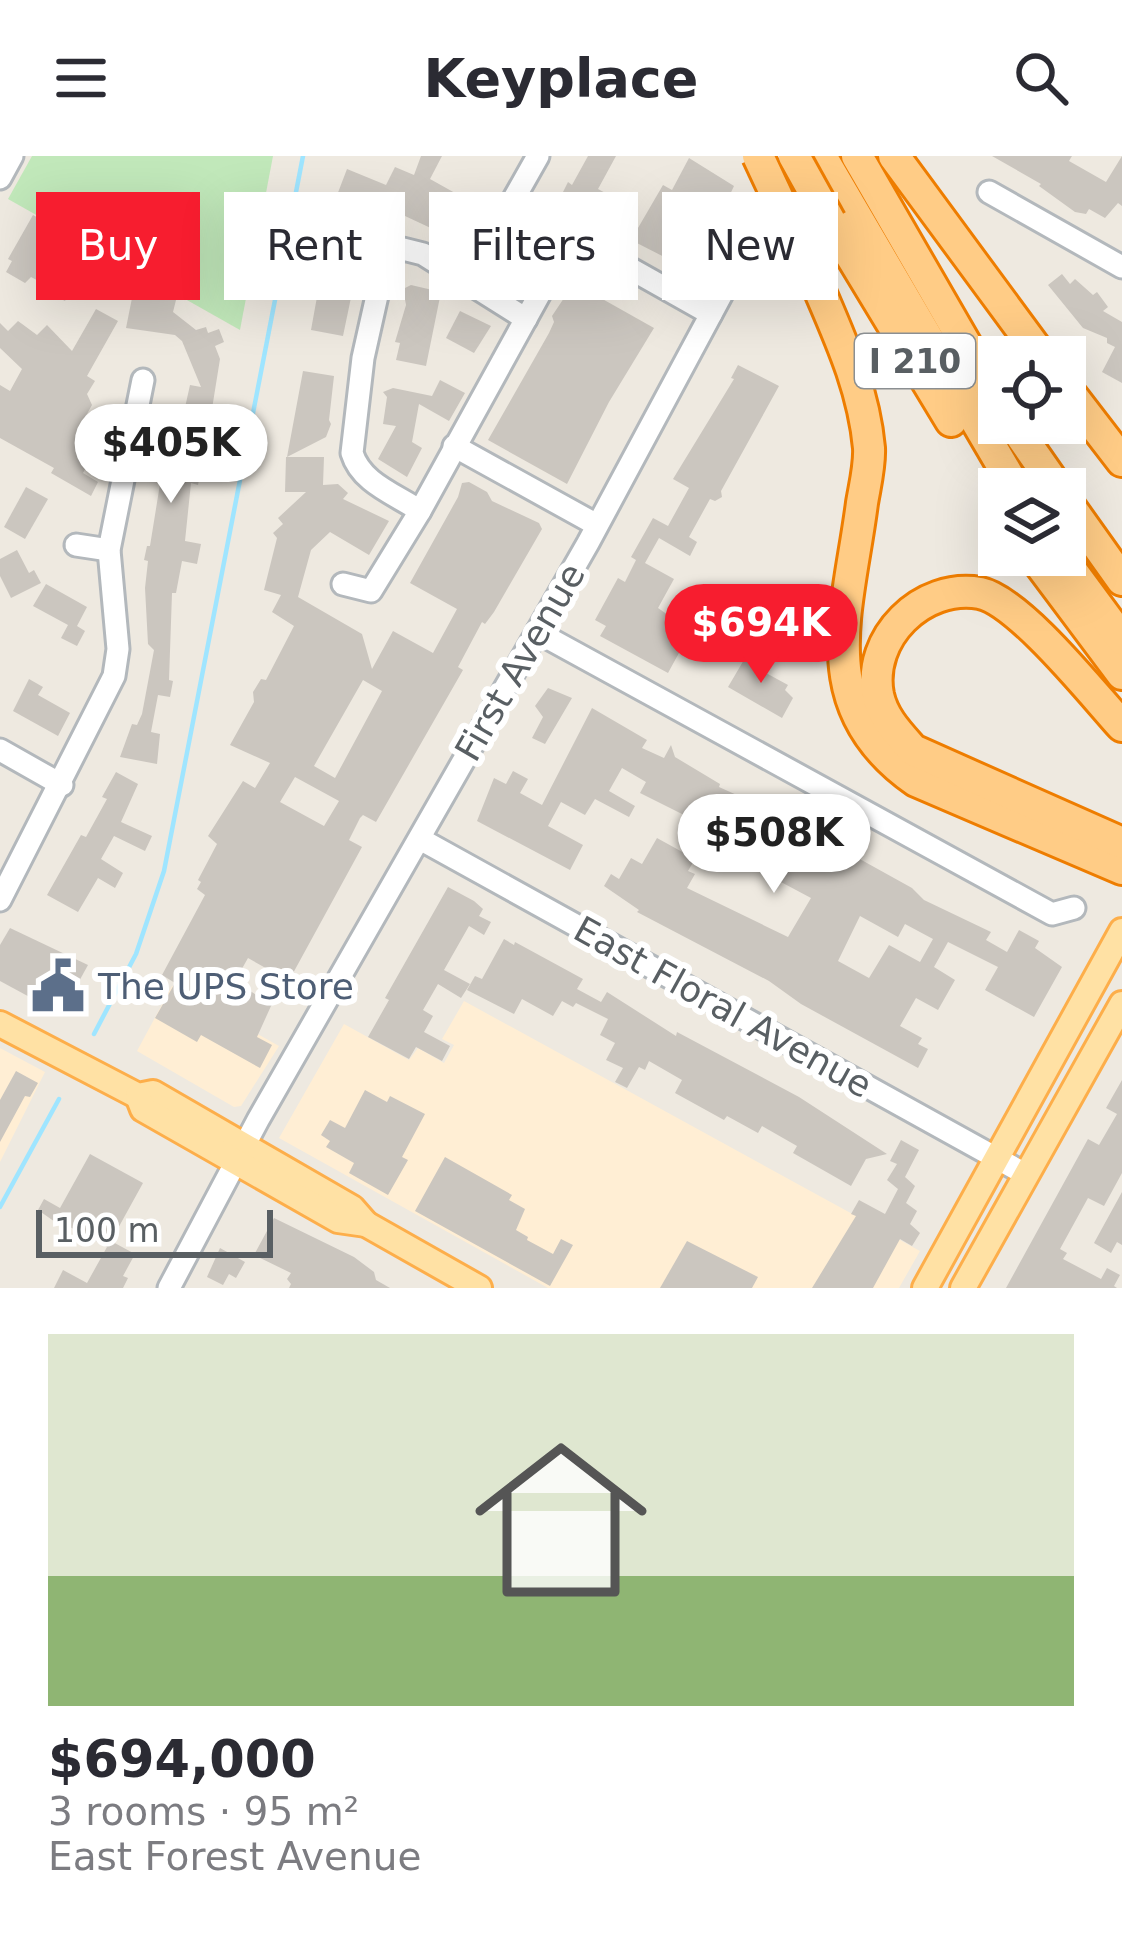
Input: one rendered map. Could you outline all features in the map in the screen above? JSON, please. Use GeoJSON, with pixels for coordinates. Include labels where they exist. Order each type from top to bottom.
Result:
{"type":"FeatureCollection","features":[{"type":"Feature","properties":{"kind":"highway"},"geometry":{"type":"LineString","coordinates":[[758,156],[845,346],[862,402],[869,452],[842,653],[847,687],[862,730],[886,761],[916,782],[1122,869]]}},
{"type":"Feature","properties":{"kind":"highway","name":"I 210"},"geometry":{"type":"LineString","coordinates":[[795,156],[847,179],[983,468]]}},
{"type":"Feature","properties":{"kind":"highway"},"geometry":{"type":"LineString","coordinates":[[821,156],[847,179],[940,333],[978,375]]}},
{"type":"Feature","properties":{"kind":"highway"},"geometry":{"type":"LineString","coordinates":[[894,156],[1027,336]]}},
{"type":"Feature","properties":{"kind":"highway"},"geometry":{"type":"LineString","coordinates":[[847,179],[1005,468]]}},
{"type":"Feature","properties":{"kind":"highway"},"geometry":{"type":"LineString","coordinates":[[1086,414],[1122,461]]}},
{"type":"Feature","properties":{"kind":"highway"},"geometry":{"type":"LineString","coordinates":[[1086,529],[1122,580]]}},
{"type":"Feature","properties":{"kind":"highway"},"geometry":{"type":"LineString","coordinates":[[1049,576],[1122,674]]}},
{"type":"Feature","properties":{"kind":"highway"},"geometry":{"type":"LineString","coordinates":[[1076,576],[1122,639]]}},
{"type":"Feature","properties":{"kind":"highway"},"geometry":{"type":"LineString","coordinates":[[1122,726],[1013,610],[982,593],[944,593],[914,608],[887,636],[876,674],[879,699],[890,724],[913,750],[1122,843]]}},
{"type":"Feature","properties":{"kind":"main road"},"geometry":{"type":"LineString","coordinates":[[926,1288],[1122,931]]}},
{"type":"Feature","properties":{"kind":"main road"},"geometry":{"type":"LineString","coordinates":[[963,1288],[1122,1004]]}},
{"type":"Feature","properties":{"kind":"main road"},"geometry":{"type":"LineString","coordinates":[[0,1024],[138,1096],[143,1109],[240,1154],[338,1220],[366,1224],[479,1288]]}},
{"type":"Feature","properties":{"kind":"street"},"geometry":{"type":"LineString","coordinates":[[0,178],[12,156]]}},
{"type":"Feature","properties":{"kind":"street"},"geometry":{"type":"LineString","coordinates":[[518,192],[538,156]]}},
{"type":"Feature","properties":{"kind":"street","name":"First Avenue"},"geometry":{"type":"LineString","coordinates":[[170,1288],[240,1154],[597,525],[795,156]]}},
{"type":"Feature","properties":{"kind":"street"},"geometry":{"type":"LineString","coordinates":[[989,193],[1122,267]]}},
{"type":"Feature","properties":{"kind":"street"},"geometry":{"type":"LineString","coordinates":[[420,511],[371,481],[356,468],[352,453],[363,358],[385,260],[403,249],[423,254],[526,320]]}},
{"type":"Feature","properties":{"kind":"street"},"geometry":{"type":"LineString","coordinates":[[638,274],[711,314]]}},
{"type":"Feature","properties":{"kind":"street"},"geometry":{"type":"LineString","coordinates":[[343,584],[370,591],[537,300]]}},
{"type":"Feature","properties":{"kind":"street"},"geometry":{"type":"LineString","coordinates":[[0,900],[114,676],[118,649],[109,550],[143,380]]}},
{"type":"Feature","properties":{"kind":"street"},"geometry":{"type":"LineString","coordinates":[[454,446],[597,525]]}},
{"type":"Feature","properties":{"kind":"street"},"geometry":{"type":"LineString","coordinates":[[76,544],[109,550]]}},
{"type":"Feature","properties":{"kind":"street"},"geometry":{"type":"LineString","coordinates":[[537,632],[1052,914],[1074,908]]}},
{"type":"Feature","properties":{"kind":"street"},"geometry":{"type":"LineString","coordinates":[[0,750],[62,785]]}},
{"type":"Feature","properties":{"kind":"street","name":"East Floral Avenue"},"geometry":{"type":"LineString","coordinates":[[420,839],[1027,1175]]}},
{"type":"Feature","properties":{"kind":"shaded area"},"geometry":{"type":"Polygon","coordinates":[[[172,986],[279,1046],[241,1106],[234,1107],[137,1051],[172,986]]]}},
{"type":"Feature","properties":{"kind":"shaded area"},"geometry":{"type":"Polygon","coordinates":[[[464,1001],[920,1251],[899,1288],[548,1288],[279,1138],[344,1024],[409,1060],[418,1048],[444,1063],[454,1045],[442,1039],[464,1001]]]}},
{"type":"Feature","properties":{"kind":"shaded area"},"geometry":{"type":"Polygon","coordinates":[[[0,1048],[45,1072],[0,1162],[0,1048]]]}},
{"type":"Feature","properties":{"kind":"green space"},"geometry":{"type":"Polygon","coordinates":[[[32,156],[273,156],[266,192],[224,192],[224,300],[246,300],[240,330],[187,300],[200,300],[200,192],[36,192],[36,215],[8,199],[32,156]]]}},
{"type":"Feature","properties":{"kind":"building"},"geometry":{"type":"Polygon","coordinates":[[[421,156],[442,156],[430,179],[453,192],[429,192],[429,227],[405,216],[405,192],[338,192],[347,169],[386,185],[395,167],[414,175],[421,156]]]}},
{"type":"Feature","properties":{"kind":"building"},"geometry":{"type":"Polygon","coordinates":[[[588,156],[616,156],[598,189],[604,192],[563,192],[568,182],[572,185],[588,156]]]}},
{"type":"Feature","properties":{"kind":"building"},"geometry":{"type":"Polygon","coordinates":[[[992,156],[1072,156],[1069,161],[1106,182],[1122,156],[1122,206],[1118,203],[1105,218],[1089,209],[1086,214],[1075,212],[1041,184],[992,156]]]}},
{"type":"Feature","properties":{"kind":"building"},"geometry":{"type":"Polygon","coordinates":[[[689,158],[734,186],[731,192],[662,192],[662,256],[638,244],[638,228],[663,185],[672,190],[689,158]]]}},
{"type":"Feature","properties":{"kind":"building"},"geometry":{"type":"Polygon","coordinates":[[[36,217],[36,280],[31,277],[25,283],[6,272],[12,261],[8,259],[36,217]]]}},
{"type":"Feature","properties":{"kind":"building"},"geometry":{"type":"Polygon","coordinates":[[[1062,274],[1070,284],[1075,279],[1093,295],[1097,292],[1108,307],[1103,311],[1122,322],[1122,383],[1102,372],[1115,347],[1107,338],[1083,328],[1048,285],[1062,274]]]}},
{"type":"Feature","properties":{"kind":"building"},"geometry":{"type":"Polygon","coordinates":[[[405,288],[429,289],[429,300],[439,300],[426,366],[396,360],[405,288]]]}},
{"type":"Feature","properties":{"kind":"building"},"geometry":{"type":"Polygon","coordinates":[[[132,300],[176,300],[173,312],[196,330],[219,329],[224,342],[215,346],[220,359],[211,415],[201,410],[197,436],[207,438],[198,485],[191,483],[185,541],[201,544],[197,564],[182,561],[176,593],[172,593],[169,680],[173,681],[170,697],[158,695],[151,732],[160,734],[157,764],[120,757],[132,724],[137,725],[142,714],[154,650],[148,644],[148,561],[144,560],[160,484],[172,486],[179,448],[165,446],[169,428],[180,430],[190,385],[201,387],[175,335],[126,328],[132,300]]]}},
{"type":"Feature","properties":{"kind":"building"},"geometry":{"type":"Polygon","coordinates":[[[316,300],[350,300],[343,336],[311,330],[316,300]]]}},
{"type":"Feature","properties":{"kind":"building"},"geometry":{"type":"Polygon","coordinates":[[[563,300],[604,300],[654,328],[567,484],[488,440],[549,333],[552,316],[563,300]]]}},
{"type":"Feature","properties":{"kind":"building"},"geometry":{"type":"Polygon","coordinates":[[[96,309],[118,321],[87,376],[95,381],[87,394],[92,405],[83,421],[104,433],[83,473],[98,482],[91,496],[51,473],[54,468],[0,438],[0,385],[10,391],[22,369],[0,348],[0,323],[8,331],[18,321],[37,335],[47,325],[72,351],[96,309]]]}},
{"type":"Feature","properties":{"kind":"building"},"geometry":{"type":"Polygon","coordinates":[[[460,311],[491,326],[474,353],[446,338],[460,311]]]}},
{"type":"Feature","properties":{"kind":"building"},"geometry":{"type":"Polygon","coordinates":[[[738,365],[779,386],[721,491],[722,497],[710,499],[689,537],[697,542],[690,556],[659,538],[645,563],[674,579],[658,608],[691,631],[668,673],[600,636],[606,626],[595,620],[618,578],[625,582],[636,560],[631,557],[653,518],[668,526],[689,488],[673,479],[738,365]]]}},
{"type":"Feature","properties":{"kind":"building"},"geometry":{"type":"Polygon","coordinates":[[[303,371],[334,376],[331,424],[326,437],[287,457],[303,371]]]}},
{"type":"Feature","properties":{"kind":"building"},"geometry":{"type":"Polygon","coordinates":[[[440,380],[465,393],[449,421],[419,404],[412,442],[422,448],[407,477],[378,459],[396,426],[383,424],[387,397],[383,392],[393,388],[432,396],[440,380]]]}},
{"type":"Feature","properties":{"kind":"building"},"geometry":{"type":"Polygon","coordinates":[[[286,457],[324,457],[323,485],[338,484],[348,493],[343,499],[389,521],[369,555],[330,532],[311,550],[298,597],[362,634],[372,669],[393,631],[433,653],[457,609],[410,583],[462,483],[487,492],[492,501],[539,523],[542,529],[494,612],[482,622],[458,667],[463,670],[376,822],[363,815],[360,818],[349,840],[362,847],[257,1037],[272,1045],[260,1068],[201,1035],[197,1042],[155,1018],[175,983],[162,975],[205,895],[197,889],[198,880],[217,844],[208,836],[243,781],[255,788],[270,763],[230,745],[254,702],[253,692],[261,679],[266,680],[294,626],[272,612],[281,595],[264,590],[277,538],[273,533],[283,524],[278,518],[306,492],[285,492],[286,457]],[[363,680],[314,766],[335,778],[382,691],[363,680]],[[295,777],[280,802],[324,826],[339,801],[295,777]],[[248,958],[235,981],[258,996],[271,971],[248,958]]]}},
{"type":"Feature","properties":{"kind":"building"},"geometry":{"type":"Polygon","coordinates":[[[26,487],[48,499],[25,539],[4,527],[26,487]]]}},
{"type":"Feature","properties":{"kind":"building"},"geometry":{"type":"Polygon","coordinates":[[[17,550],[29,573],[34,570],[41,583],[11,598],[0,576],[0,559],[17,550]]]}},
{"type":"Feature","properties":{"kind":"building"},"geometry":{"type":"Polygon","coordinates":[[[46,584],[87,607],[77,626],[85,631],[77,646],[61,638],[68,625],[33,606],[46,584]]]}},
{"type":"Feature","properties":{"kind":"building"},"geometry":{"type":"Polygon","coordinates":[[[748,653],[770,666],[766,673],[788,685],[785,690],[793,698],[782,718],[728,687],[748,653]]]}},
{"type":"Feature","properties":{"kind":"building"},"geometry":{"type":"Polygon","coordinates":[[[29,679],[43,687],[38,695],[70,713],[58,736],[13,711],[29,679]]]}},
{"type":"Feature","properties":{"kind":"building"},"geometry":{"type":"Polygon","coordinates":[[[548,688],[572,698],[545,744],[532,738],[543,717],[535,706],[548,688]]]}},
{"type":"Feature","properties":{"kind":"building"},"geometry":{"type":"Polygon","coordinates":[[[592,708],[647,740],[642,748],[664,758],[671,745],[675,757],[719,787],[792,820],[781,839],[786,843],[810,855],[820,837],[912,888],[924,900],[991,932],[986,940],[1007,952],[1019,930],[1039,941],[1035,948],[1062,967],[1034,1017],[985,990],[998,967],[948,942],[934,967],[955,980],[938,1010],[916,998],[900,1026],[922,1038],[918,1044],[928,1049],[918,1068],[801,1004],[769,981],[637,912],[604,886],[611,874],[619,879],[631,858],[642,864],[657,838],[695,859],[688,871],[695,874],[687,888],[788,937],[811,898],[764,873],[750,862],[754,856],[719,836],[709,855],[693,846],[704,825],[640,793],[646,782],[622,768],[609,791],[635,806],[629,817],[595,799],[585,815],[561,802],[548,826],[583,845],[570,870],[477,821],[494,778],[506,784],[513,771],[528,779],[520,793],[542,805],[592,708]],[[860,916],[838,961],[869,978],[889,945],[920,962],[933,939],[905,924],[898,937],[860,916]]]}},
{"type":"Feature","properties":{"kind":"building"},"geometry":{"type":"Polygon","coordinates":[[[116,772],[138,784],[121,822],[152,836],[145,851],[114,836],[101,859],[123,873],[115,888],[98,878],[78,912],[47,895],[81,835],[86,837],[116,772]]]}},
{"type":"Feature","properties":{"kind":"building"},"geometry":{"type":"Polygon","coordinates":[[[448,887],[474,901],[483,909],[479,916],[491,922],[484,935],[469,926],[444,970],[470,984],[461,998],[438,984],[423,1010],[433,1016],[424,1032],[450,1046],[442,1061],[416,1047],[409,1059],[368,1037],[448,887]]]}},
{"type":"Feature","properties":{"kind":"building"},"geometry":{"type":"Polygon","coordinates":[[[10,928],[88,965],[61,1014],[0,981],[0,945],[10,928]]]}},
{"type":"Feature","properties":{"kind":"building"},"geometry":{"type":"Polygon","coordinates":[[[504,939],[583,979],[577,989],[601,1002],[607,992],[676,1036],[677,1032],[799,1097],[887,1154],[866,1159],[851,1186],[793,1153],[797,1146],[762,1126],[758,1133],[675,1093],[682,1080],[649,1061],[645,1070],[639,1067],[627,1088],[615,1082],[623,1068],[606,1060],[615,1043],[600,1035],[608,1019],[562,1001],[553,1016],[522,999],[514,1014],[467,990],[475,976],[482,979],[504,939]]]}},
{"type":"Feature","properties":{"kind":"building"},"geometry":{"type":"Polygon","coordinates":[[[16,1071],[38,1083],[30,1097],[25,1096],[0,1142],[0,1100],[16,1071]]]}},
{"type":"Feature","properties":{"kind":"building"},"geometry":{"type":"Polygon","coordinates":[[[1122,1080],[1122,1173],[1104,1206],[1088,1198],[1060,1249],[1067,1253],[1063,1259],[1101,1279],[1107,1268],[1120,1275],[1117,1288],[1006,1288],[1088,1139],[1099,1145],[1117,1114],[1106,1108],[1122,1080]]]}},
{"type":"Feature","properties":{"kind":"building"},"geometry":{"type":"Polygon","coordinates":[[[365,1090],[387,1102],[390,1096],[425,1114],[402,1157],[408,1160],[388,1195],[349,1173],[354,1163],[326,1147],[330,1141],[321,1135],[330,1120],[345,1128],[365,1090]]]}},
{"type":"Feature","properties":{"kind":"building"},"geometry":{"type":"Polygon","coordinates":[[[901,1140],[919,1150],[905,1177],[915,1186],[906,1203],[917,1211],[910,1224],[920,1233],[912,1246],[900,1239],[873,1288],[812,1288],[856,1216],[851,1214],[859,1200],[885,1214],[898,1189],[887,1180],[897,1164],[890,1161],[901,1140]]]}},
{"type":"Feature","properties":{"kind":"building"},"geometry":{"type":"Polygon","coordinates":[[[90,1154],[143,1183],[111,1241],[135,1254],[123,1276],[128,1278],[123,1288],[54,1288],[63,1270],[87,1283],[107,1247],[70,1227],[68,1231],[38,1210],[44,1199],[60,1208],[90,1154]]]}},
{"type":"Feature","properties":{"kind":"building"},"geometry":{"type":"Polygon","coordinates":[[[445,1157],[512,1195],[509,1200],[525,1209],[516,1230],[527,1240],[553,1254],[561,1239],[573,1245],[550,1286],[415,1211],[445,1157]]]}},
{"type":"Feature","properties":{"kind":"building"},"geometry":{"type":"Polygon","coordinates":[[[1122,1192],[1122,1245],[1117,1242],[1111,1253],[1094,1243],[1122,1192]]]}},
{"type":"Feature","properties":{"kind":"building"},"geometry":{"type":"Polygon","coordinates":[[[274,1218],[354,1257],[390,1288],[289,1288],[291,1273],[254,1255],[274,1218]]]}},
{"type":"Feature","properties":{"kind":"building"},"geometry":{"type":"Polygon","coordinates":[[[687,1241],[758,1277],[752,1288],[660,1288],[687,1241]]]}},
{"type":"Feature","properties":{"kind":"building"},"geometry":{"type":"Polygon","coordinates":[[[220,1248],[245,1262],[236,1278],[229,1274],[223,1285],[207,1277],[220,1248]]]}},
{"type":"Feature","properties":{"kind":"waterway"},"geometry":{"type":"LineString","coordinates":[[94,1034],[136,954],[164,871],[303,156]]}},
{"type":"Feature","properties":{"kind":"waterway"},"geometry":{"type":"LineString","coordinates":[[0,1207],[59,1099]]}},
{"type":"Feature","properties":{"kind":"place","name":"The UPS Store"},"geometry":{"type":"Point","coordinates":[58,986]}}]}
